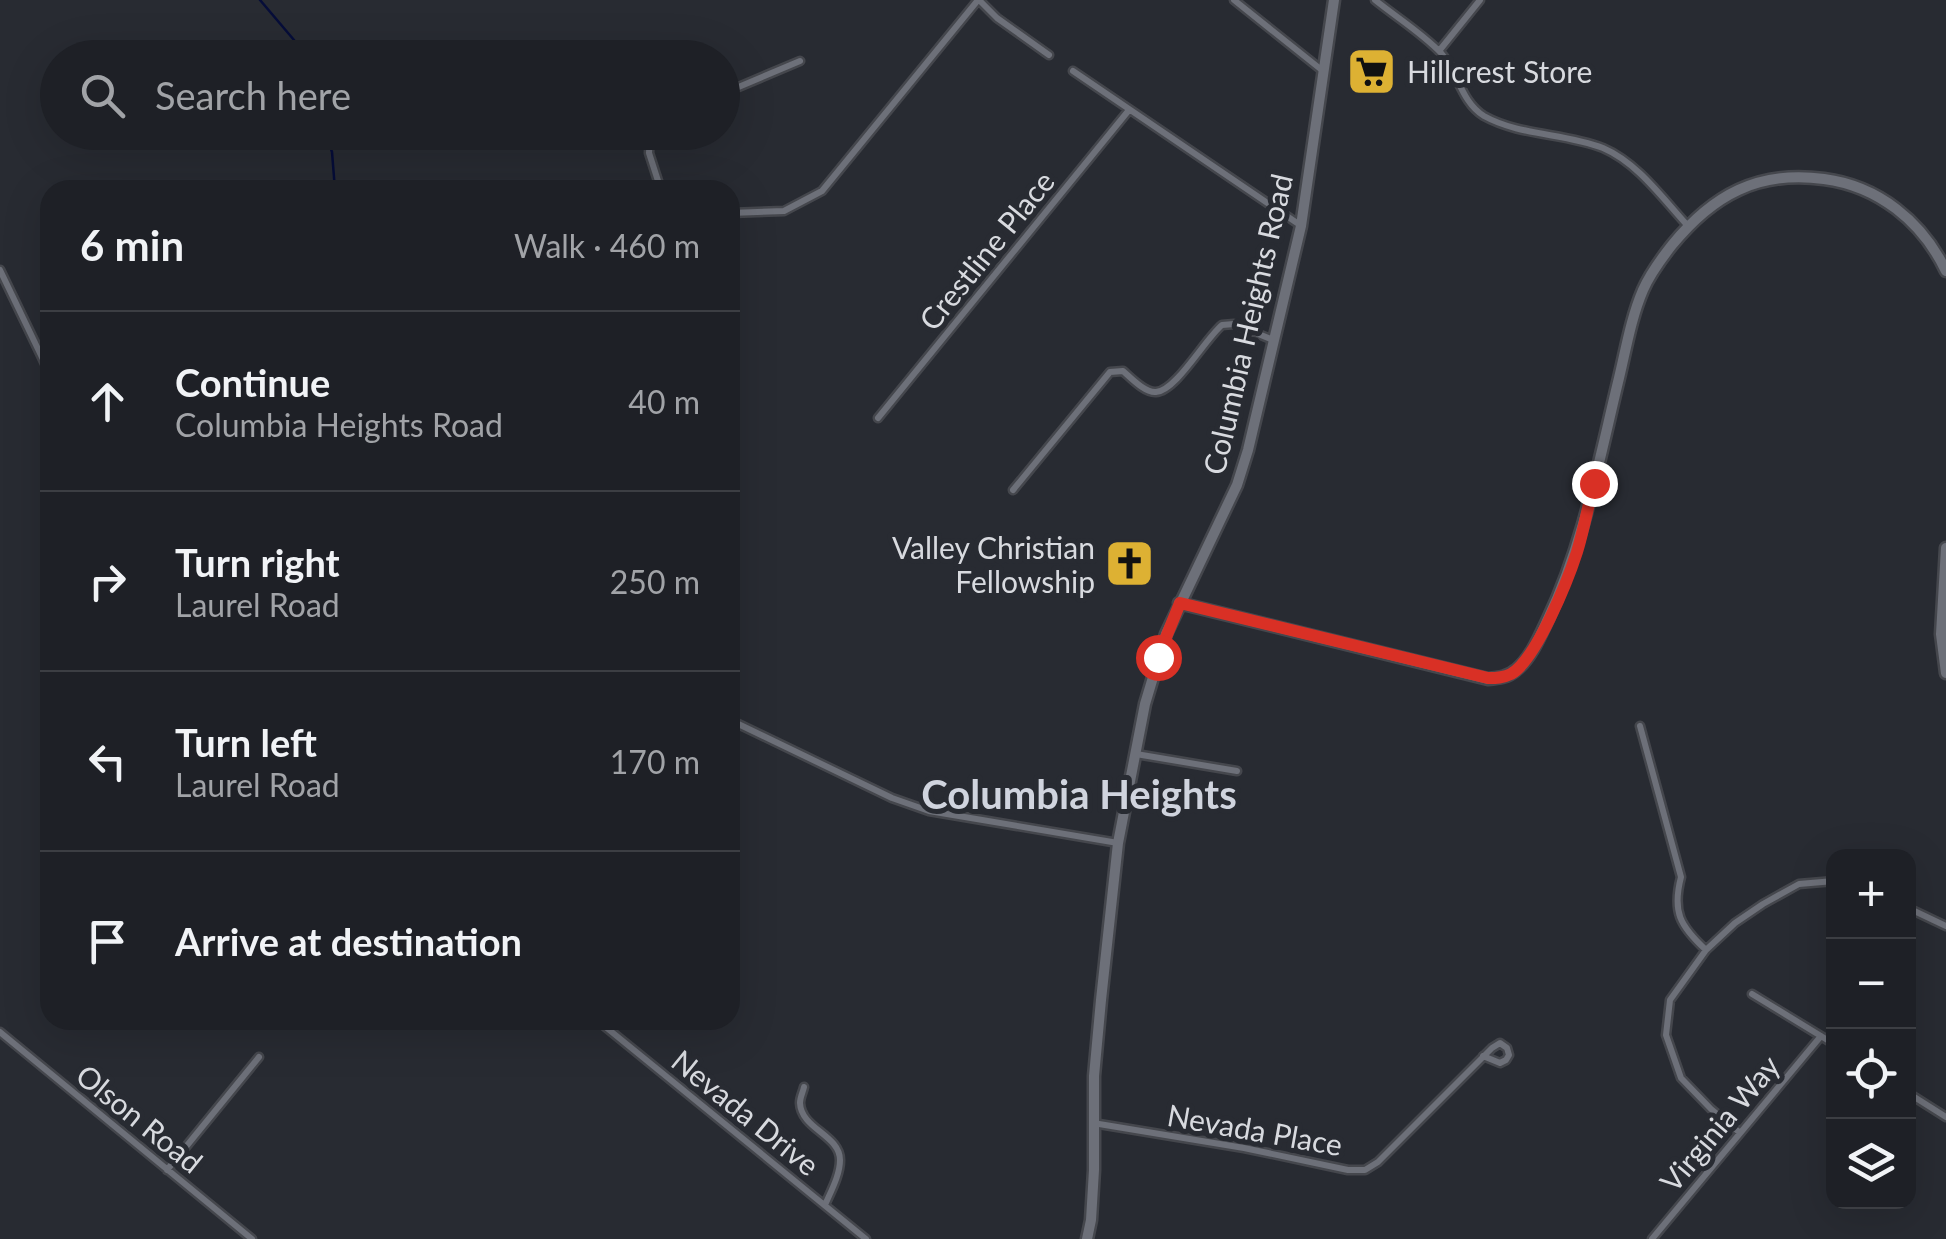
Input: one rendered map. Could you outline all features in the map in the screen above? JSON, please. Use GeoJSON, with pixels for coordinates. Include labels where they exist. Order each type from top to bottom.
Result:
{"type":"FeatureCollection","features":[{"type":"Feature","properties":{"kind":"street"},"geometry":{"type":"LineString","coordinates":[[740,213],[784,211],[822,191],[979,0],[997,18],[1049,55]]}},
{"type":"Feature","properties":{"kind":"street"},"geometry":{"type":"LineString","coordinates":[[1234,0],[1324,72]]}},
{"type":"Feature","properties":{"kind":"street","name":"Columbia Heights Road"},"geometry":{"type":"LineString","coordinates":[[1086,1239],[1094,1170],[1092,1123],[1101,996],[1118,844],[1136,754],[1158,657],[1237,486],[1248,450],[1301,226],[1334,0]]}},
{"type":"Feature","properties":{"kind":"street"},"geometry":{"type":"LineString","coordinates":[[1374,0],[1439,51],[1472,106],[1481,114],[1619,156],[1688,226]]}},
{"type":"Feature","properties":{"kind":"street"},"geometry":{"type":"LineString","coordinates":[[1439,51],[1480,0]]}},
{"type":"Feature","properties":{"kind":"street"},"geometry":{"type":"LineString","coordinates":[[740,87],[800,62]]}},
{"type":"Feature","properties":{"kind":"street"},"geometry":{"type":"LineString","coordinates":[[1073,71],[1301,226]]}},
{"type":"Feature","properties":{"kind":"street","name":"Crestline Place"},"geometry":{"type":"LineString","coordinates":[[878,418],[1129,110]]}},
{"type":"Feature","properties":{"kind":"street"},"geometry":{"type":"LineString","coordinates":[[649,150],[658,180]]}},
{"type":"Feature","properties":{"kind":"street"},"geometry":{"type":"LineString","coordinates":[[1180,603],[1488,678],[1514,673],[1526,661],[1543,630],[1576,553],[1644,288],[1688,226],[1730,193],[1752,183],[1809,176],[1844,181],[1902,212],[1930,242],[1946,270]]}},
{"type":"Feature","properties":{"kind":"street"},"geometry":{"type":"LineString","coordinates":[[0,270],[40,353]]}},
{"type":"Feature","properties":{"kind":"street"},"geometry":{"type":"LineString","coordinates":[[1012,490],[1110,372],[1123,372],[1147,390],[1160,392],[1222,325],[1234,324],[1274,340]]}},
{"type":"Feature","properties":{"kind":"street"},"geometry":{"type":"LineString","coordinates":[[1946,548],[1941,634],[1946,673]]}},
{"type":"Feature","properties":{"kind":"street"},"geometry":{"type":"LineString","coordinates":[[740,725],[892,798],[928,811],[1118,844]]}},
{"type":"Feature","properties":{"kind":"street"},"geometry":{"type":"LineString","coordinates":[[1640,726],[1678,863],[1680,876],[1675,898],[1679,917],[1689,934],[1706,950]]}},
{"type":"Feature","properties":{"kind":"street"},"geometry":{"type":"LineString","coordinates":[[1136,754],[1237,771]]}},
{"type":"Feature","properties":{"kind":"street"},"geometry":{"type":"LineString","coordinates":[[1738,1132],[1710,1110],[1681,1078],[1666,1035],[1670,1000],[1706,950],[1735,923],[1799,884],[1826,882]]}},
{"type":"Feature","properties":{"kind":"street"},"geometry":{"type":"LineString","coordinates":[[1916,912],[1946,926]]}},
{"type":"Feature","properties":{"kind":"street"},"geometry":{"type":"LineString","coordinates":[[1752,994],[1826,1039]]}},
{"type":"Feature","properties":{"kind":"street","name":"Nevada Drive"},"geometry":{"type":"LineString","coordinates":[[609,1030],[866,1239]]}},
{"type":"Feature","properties":{"kind":"street","name":"Olson Road"},"geometry":{"type":"LineString","coordinates":[[0,1032],[252,1239]]}},
{"type":"Feature","properties":{"kind":"street","name":"Virginia Way"},"geometry":{"type":"LineString","coordinates":[[1652,1239],[1821,1036]]}},
{"type":"Feature","properties":{"kind":"street"},"geometry":{"type":"LineString","coordinates":[[168,1170],[259,1056]]}},
{"type":"Feature","properties":{"kind":"street","name":"Nevada Place"},"geometry":{"type":"LineString","coordinates":[[1092,1123],[1365,1170],[1378,1162],[1484,1056]]}},
{"type":"Feature","properties":{"kind":"street"},"geometry":{"type":"LineString","coordinates":[[804,1087],[800,1105],[806,1118],[839,1148],[836,1180],[824,1205]]}},
{"type":"Feature","properties":{"kind":"street"},"geometry":{"type":"LineString","coordinates":[[1916,1097],[1946,1117]]}},
{"type":"Feature","properties":{"kind":"waterway"},"geometry":{"type":"LineString","coordinates":[[260,0],[294,40]]}},
{"type":"Feature","properties":{"kind":"waterway"},"geometry":{"type":"LineString","coordinates":[[331,150],[334,180]]}},
{"type":"Feature","properties":{"kind":"place","name":"Hillcrest Store"},"geometry":{"type":"Point","coordinates":[1372,71]}},
{"type":"Feature","properties":{"kind":"place","name":"Valley Christian Fellowship"},"geometry":{"type":"Point","coordinates":[1130,564]}},
{"type":"Feature","properties":{"kind":"district","name":"Columbia Heights"},"geometry":{"type":"Point","coordinates":[1079,794]}},
{"type":"Feature","properties":{"kind":"route"},"geometry":{"type":"LineString","coordinates":[[1158,657],[1180,603],[1488,678],[1502,678],[1526,661],[1554,608],[1576,553],[1594,483]]}}]}
